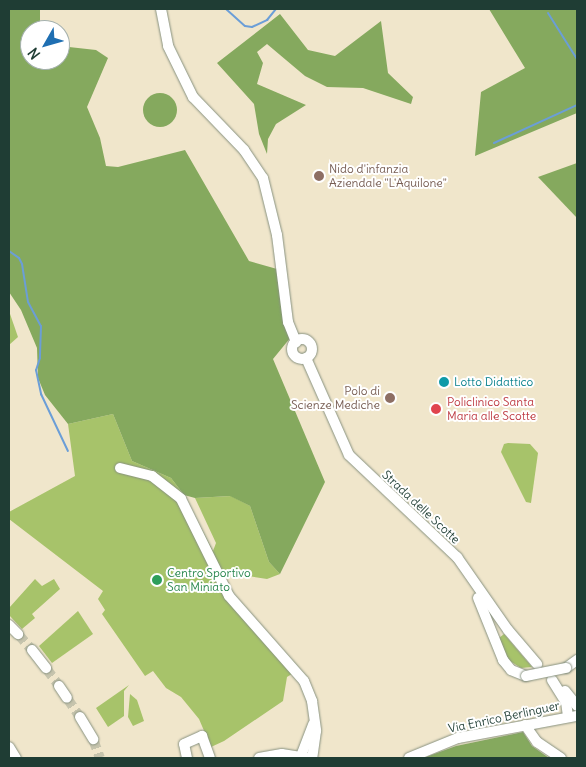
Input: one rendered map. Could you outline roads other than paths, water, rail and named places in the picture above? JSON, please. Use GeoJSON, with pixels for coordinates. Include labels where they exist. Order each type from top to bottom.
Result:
{"type":"FeatureCollection","features":[{"type":"Feature","properties":{"kind":"street","name":"Strada delle Scotte"},"geometry":{"type":"LineString","coordinates":[[161,9],[168,46],[193,97],[244,150],[263,178],[277,235],[288,322],[296,342],[293,353],[297,358],[306,358],[349,455],[451,551],[468,572],[502,622],[537,664]]}},
{"type":"Feature","properties":{"kind":"street"},"geometry":{"type":"LineString","coordinates":[[120,468],[140,471],[158,479],[183,502],[231,598],[304,681],[312,701],[314,718],[316,740],[312,758]]}},
{"type":"Feature","properties":{"kind":"street"},"geometry":{"type":"LineString","coordinates":[[468,572],[469,581],[505,663],[516,674],[526,676],[566,668],[577,660]]}},
{"type":"Feature","properties":{"kind":"street"},"geometry":{"type":"LineString","coordinates":[[494,635],[497,623],[502,622]]}},
{"type":"Feature","properties":{"kind":"street"},"geometry":{"type":"LineString","coordinates":[[9,625],[18,634]]}},
{"type":"Feature","properties":{"kind":"street"},"geometry":{"type":"LineString","coordinates":[[32,650],[46,668]]}},
{"type":"Feature","properties":{"kind":"street"},"geometry":{"type":"LineString","coordinates":[[573,716],[552,680],[577,706]]}},
{"type":"Feature","properties":{"kind":"street"},"geometry":{"type":"LineString","coordinates":[[58,686],[67,698]]}},
{"type":"Feature","properties":{"kind":"street","name":"Via Enrico Berlinguer"},"geometry":{"type":"LineString","coordinates":[[408,758],[451,740],[573,716]]}},
{"type":"Feature","properties":{"kind":"street"},"geometry":{"type":"LineString","coordinates":[[80,717],[93,739]]}},
{"type":"Feature","properties":{"kind":"street"},"geometry":{"type":"LineString","coordinates":[[259,758],[277,754],[304,757],[314,718]]}},
{"type":"Feature","properties":{"kind":"street"},"geometry":{"type":"LineString","coordinates":[[525,725],[537,742],[561,758]]}},
{"type":"Feature","properties":{"kind":"street"},"geometry":{"type":"LineString","coordinates":[[187,758],[184,744],[202,736],[210,758]]}},
{"type":"Feature","properties":{"kind":"street"},"geometry":{"type":"LineString","coordinates":[[9,747],[16,758]]}},
{"type":"Feature","properties":{"kind":"waterway"},"geometry":{"type":"LineString","coordinates":[[226,9],[245,26],[252,27],[267,20],[276,9]]}},
{"type":"Feature","properties":{"kind":"waterway"},"geometry":{"type":"LineString","coordinates":[[548,13],[577,59]]}},
{"type":"Feature","properties":{"kind":"waterway"},"geometry":{"type":"LineString","coordinates":[[494,143],[577,105]]}},
{"type":"Feature","properties":{"kind":"waterway"},"geometry":{"type":"LineString","coordinates":[[9,251],[19,258],[22,264],[28,302],[41,326],[40,358],[36,370],[41,394],[68,451]]}},
{"type":"Feature","properties":{"kind":"tunnel"},"geometry":{"type":"LineString","coordinates":[[18,634],[32,650]]}},
{"type":"Feature","properties":{"kind":"tunnel"},"geometry":{"type":"LineString","coordinates":[[46,668],[59,686]]}},
{"type":"Feature","properties":{"kind":"tunnel"},"geometry":{"type":"LineString","coordinates":[[67,698],[80,717]]}},
{"type":"Feature","properties":{"kind":"tunnel"},"geometry":{"type":"LineString","coordinates":[[93,739],[100,758]]}},
{"type":"Feature","properties":{"kind":"place","name":"Nido d'infanzia Aziendale \"L'Aquilone\""},"geometry":{"type":"Point","coordinates":[319,176]}},
{"type":"Feature","properties":{"kind":"place","name":"Lotto Didattico"},"geometry":{"type":"Point","coordinates":[444,382]}},
{"type":"Feature","properties":{"kind":"place","name":"Polo di Scienze Mediche"},"geometry":{"type":"Point","coordinates":[390,398]}},
{"type":"Feature","properties":{"kind":"place","name":"Policlinico Santa Maria alle Scotte"},"geometry":{"type":"Point","coordinates":[436,409]}},
{"type":"Feature","properties":{"kind":"place","name":"Centro Sportivo San Miniato"},"geometry":{"type":"Point","coordinates":[157,580]}}]}
